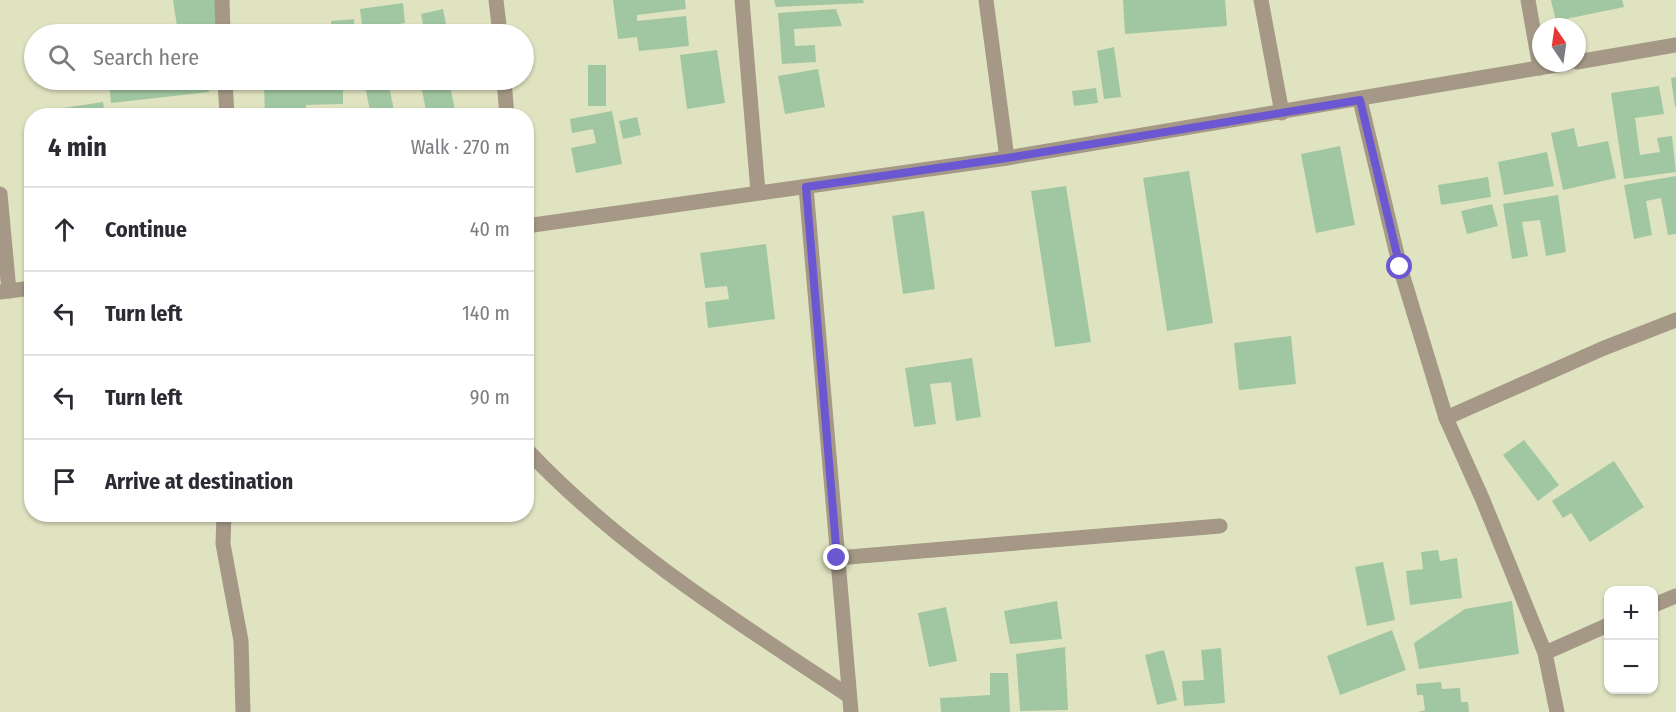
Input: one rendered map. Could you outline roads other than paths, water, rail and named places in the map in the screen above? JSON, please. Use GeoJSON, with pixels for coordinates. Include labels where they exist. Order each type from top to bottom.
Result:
{"type":"FeatureCollection","features":[{"type":"Feature","properties":{"kind":"street"},"geometry":{"type":"LineString","coordinates":[[222,0],[223,24]]}},
{"type":"Feature","properties":{"kind":"street"},"geometry":{"type":"LineString","coordinates":[[496,0],[499,24]]}},
{"type":"Feature","properties":{"kind":"street"},"geometry":{"type":"LineString","coordinates":[[742,0],[758,192]]}},
{"type":"Feature","properties":{"kind":"street"},"geometry":{"type":"LineString","coordinates":[[986,0],[1007,158]]}},
{"type":"Feature","properties":{"kind":"street"},"geometry":{"type":"LineString","coordinates":[[1261,0],[1282,113]]}},
{"type":"Feature","properties":{"kind":"street"},"geometry":{"type":"LineString","coordinates":[[1528,0],[1532,23]]}},
{"type":"Feature","properties":{"kind":"street"},"geometry":{"type":"LineString","coordinates":[[1586,60],[1676,45]]}},
{"type":"Feature","properties":{"kind":"street"},"geometry":{"type":"LineString","coordinates":[[534,225],[1007,158],[1532,69]]}},
{"type":"Feature","properties":{"kind":"street"},"geometry":{"type":"LineString","coordinates":[[225,90],[226,108]]}},
{"type":"Feature","properties":{"kind":"street"},"geometry":{"type":"LineString","coordinates":[[505,90],[506,108]]}},
{"type":"Feature","properties":{"kind":"street"},"geometry":{"type":"LineString","coordinates":[[1360,100],[1400,267],[1446,418],[1482,498],[1545,653],[1557,712]]}},
{"type":"Feature","properties":{"kind":"street"},"geometry":{"type":"LineString","coordinates":[[806,187],[851,712]]}},
{"type":"Feature","properties":{"kind":"street"},"geometry":{"type":"LineString","coordinates":[[0,194],[4,292],[24,289]]}},
{"type":"Feature","properties":{"kind":"street"},"geometry":{"type":"LineString","coordinates":[[1446,418],[1604,348],[1676,320]]}},
{"type":"Feature","properties":{"kind":"street"},"geometry":{"type":"LineString","coordinates":[[534,457],[553,477],[678,582],[849,696]]}},
{"type":"Feature","properties":{"kind":"street"},"geometry":{"type":"LineString","coordinates":[[224,522],[224,544],[241,641],[243,712]]}},
{"type":"Feature","properties":{"kind":"street"},"geometry":{"type":"LineString","coordinates":[[837,558],[1220,526]]}},
{"type":"Feature","properties":{"kind":"street"},"geometry":{"type":"LineString","coordinates":[[1658,603],[1676,596]]}},
{"type":"Feature","properties":{"kind":"street"},"geometry":{"type":"LineString","coordinates":[[1545,653],[1604,627]]}}]}
